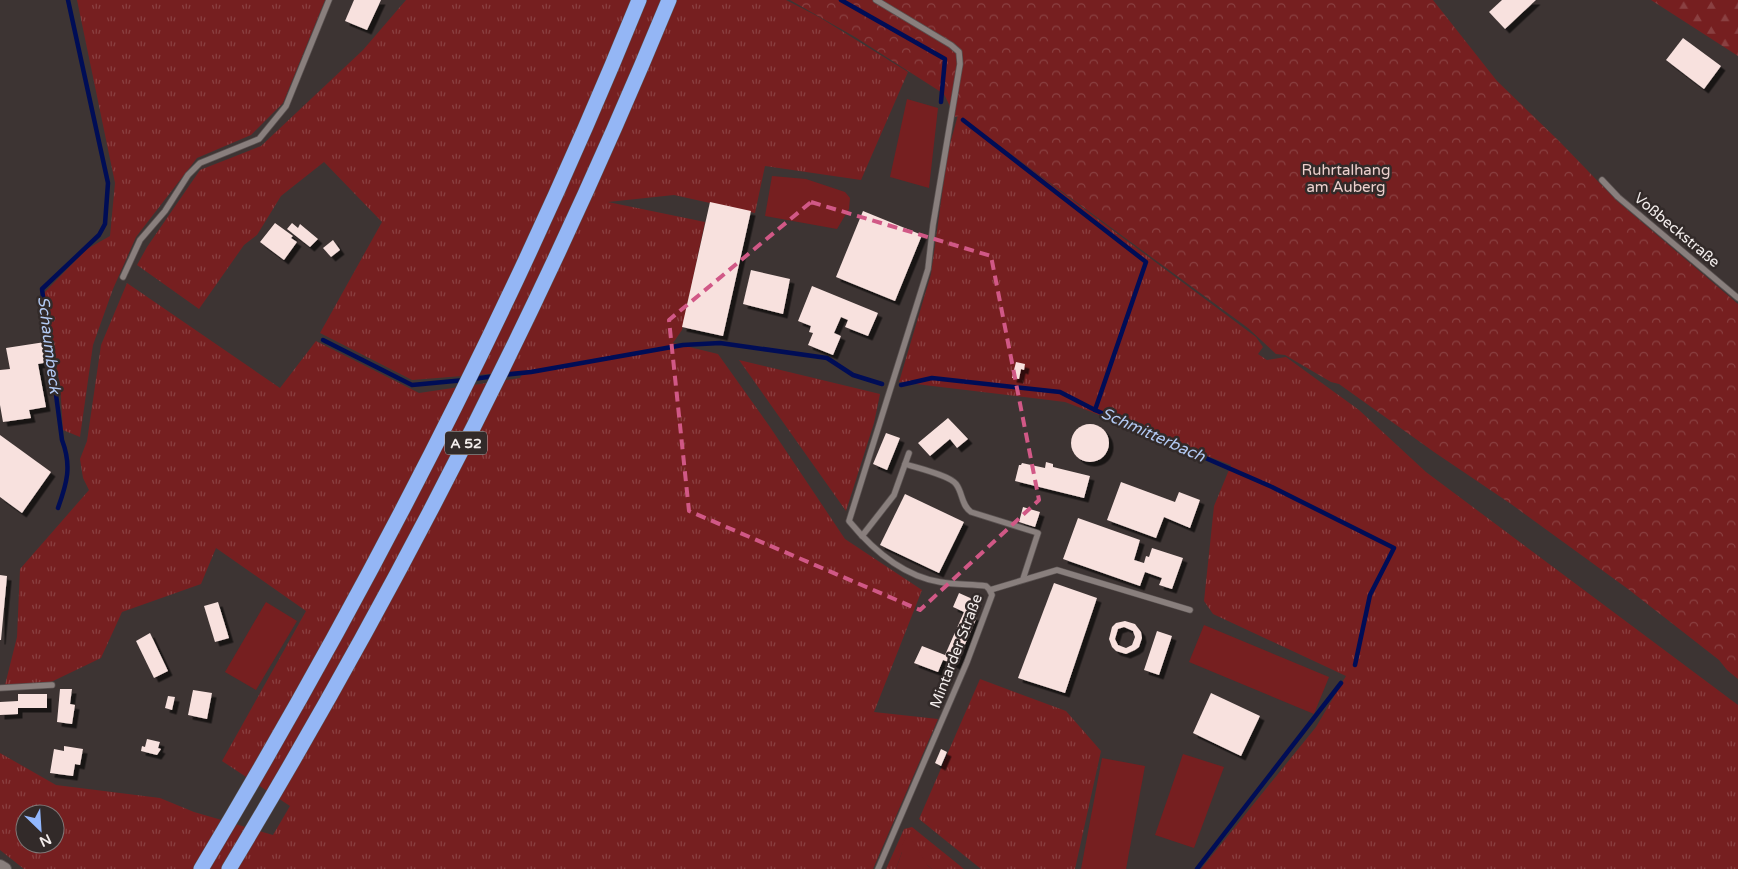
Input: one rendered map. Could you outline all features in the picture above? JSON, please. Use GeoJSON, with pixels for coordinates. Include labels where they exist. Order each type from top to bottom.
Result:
{"type":"FeatureCollection","features":[{"type":"Feature","properties":{"kind":"highway","name":"A 52"},"geometry":{"type":"LineString","coordinates":[[201,869],[339,630],[402,514],[539,232],[582,137],[639,0]]}},
{"type":"Feature","properties":{"kind":"highway","name":"A 52"},"geometry":{"type":"LineString","coordinates":[[229,869],[375,617],[472,432],[567,234],[614,130],[669,0]]}},
{"type":"Feature","properties":{"kind":"main road"},"geometry":{"type":"LineString","coordinates":[[0,866],[4,869]]}},
{"type":"Feature","properties":{"kind":"lane"},"geometry":{"type":"LineString","coordinates":[[123,277],[140,240],[165,211],[188,175],[200,163],[259,139],[286,106],[329,0]]}},
{"type":"Feature","properties":{"kind":"lane","name":"Mintarder Straße"},"geometry":{"type":"LineString","coordinates":[[876,0],[959,52],[960,64],[934,216],[928,269],[849,521],[862,536],[893,562],[926,579],[951,584],[984,586],[990,590],[991,600],[967,662],[878,869]]}},
{"type":"Feature","properties":{"kind":"lane","name":"Voßbeckstraße"},"geometry":{"type":"LineString","coordinates":[[1602,180],[1618,197],[1738,298]]}},
{"type":"Feature","properties":{"kind":"lane"},"geometry":{"type":"LineString","coordinates":[[862,536],[894,495],[908,453]]}},
{"type":"Feature","properties":{"kind":"lane"},"geometry":{"type":"LineString","coordinates":[[905,464],[952,480],[958,486],[964,505],[971,512],[1038,533],[1023,579]]}},
{"type":"Feature","properties":{"kind":"lane"},"geometry":{"type":"LineString","coordinates":[[990,590],[1057,570],[1190,610]]}},
{"type":"Feature","properties":{"kind":"lane"},"geometry":{"type":"LineString","coordinates":[[0,688],[52,685]]}},
{"type":"Feature","properties":{"kind":"highlighted area"},"geometry":{"type":"Polygon","coordinates":[[[811,202],[991,256],[1039,500],[920,610],[689,511],[669,320],[811,202]]]}},
{"type":"Feature","properties":{"kind":"green space"},"geometry":{"type":"Polygon","coordinates":[[[77,0],[325,0],[283,103],[251,135],[197,158],[136,237],[113,289],[93,345],[80,437],[63,430],[60,384],[41,296],[87,249],[110,236],[115,183],[77,0]]]}},
{"type":"Feature","properties":{"kind":"green space"},"geometry":{"type":"Polygon","coordinates":[[[406,0],[786,0],[819,17],[908,72],[861,180],[765,166],[755,213],[674,195],[608,202],[705,222],[682,330],[673,343],[718,354],[770,427],[845,539],[922,590],[874,712],[938,719],[873,869],[24,869],[0,850],[0,753],[56,785],[160,798],[194,812],[273,835],[290,806],[222,761],[306,611],[216,548],[201,584],[122,612],[101,658],[49,683],[5,685],[17,637],[20,569],[89,490],[83,478],[80,459],[87,441],[101,345],[127,283],[280,388],[316,341],[419,393],[520,378],[524,371],[412,380],[320,333],[382,222],[324,162],[281,196],[257,235],[244,245],[199,309],[137,265],[147,247],[200,170],[261,146],[363,50],[406,0]]]}},
{"type":"Feature","properties":{"kind":"green space","name":"Ruhrtalhang am Auberg"},"geometry":{"type":"Polygon","coordinates":[[[790,0],[1433,0],[1497,81],[1617,201],[1738,304],[1738,679],[1719,660],[1628,589],[1511,504],[1339,384],[1331,382],[1285,355],[1276,354],[1248,328],[959,116],[955,117],[944,94],[855,37],[790,0]]]}},
{"type":"Feature","properties":{"kind":"green space"},"geometry":{"type":"Polygon","coordinates":[[[1651,0],[1738,0],[1738,56],[1651,0]]]}},
{"type":"Feature","properties":{"kind":"green space"},"geometry":{"type":"Polygon","coordinates":[[[907,99],[938,108],[929,188],[890,177],[907,99]]]}},
{"type":"Feature","properties":{"kind":"green space"},"geometry":{"type":"Polygon","coordinates":[[[958,115],[1256,337],[1263,347],[1258,354],[1267,360],[1286,357],[1359,410],[1426,472],[1738,705],[1738,869],[1201,869],[1316,727],[1346,676],[1213,614],[1204,601],[1214,506],[1231,465],[1065,402],[899,382],[931,274],[948,151],[958,115]]]}},
{"type":"Feature","properties":{"kind":"green space"},"geometry":{"type":"Polygon","coordinates":[[[772,176],[806,179],[845,192],[850,198],[849,209],[837,229],[765,216],[772,176]]]}},
{"type":"Feature","properties":{"kind":"green space"},"geometry":{"type":"Polygon","coordinates":[[[739,360],[880,394],[874,423],[846,511],[739,360]]]}},
{"type":"Feature","properties":{"kind":"green space"},"geometry":{"type":"Polygon","coordinates":[[[266,602],[297,621],[256,690],[225,672],[266,602]]]}},
{"type":"Feature","properties":{"kind":"green space"},"geometry":{"type":"Polygon","coordinates":[[[1204,625],[1329,677],[1314,714],[1189,662],[1204,625]]]}},
{"type":"Feature","properties":{"kind":"green space"},"geometry":{"type":"Polygon","coordinates":[[[980,679],[1066,711],[1101,751],[1075,869],[981,869],[919,819],[980,679]]]}},
{"type":"Feature","properties":{"kind":"green space"},"geometry":{"type":"Polygon","coordinates":[[[1183,754],[1224,767],[1194,848],[1155,835],[1183,754]]]}},
{"type":"Feature","properties":{"kind":"green space"},"geometry":{"type":"Polygon","coordinates":[[[1102,758],[1145,766],[1126,869],[1081,869],[1102,758]]]}},
{"type":"Feature","properties":{"kind":"green space"},"geometry":{"type":"Polygon","coordinates":[[[912,827],[964,869],[932,869],[902,845],[902,852],[896,869],[886,869],[904,829],[912,827]]]}},
{"type":"Feature","properties":{"kind":"green space"},"geometry":{"type":"Polygon","coordinates":[[[908,834],[928,866],[932,869],[896,869],[902,852],[902,845],[908,834]]]}},
{"type":"Feature","properties":{"kind":"building"},"geometry":{"type":"Polygon","coordinates":[[[354,0],[381,0],[367,30],[345,21],[354,0]]]}},
{"type":"Feature","properties":{"kind":"building"},"geometry":{"type":"Polygon","coordinates":[[[1502,0],[1536,0],[1505,29],[1489,12],[1502,0]]]}},
{"type":"Feature","properties":{"kind":"building"},"geometry":{"type":"Polygon","coordinates":[[[1683,38],[1721,66],[1704,89],[1666,60],[1683,38]]]}},
{"type":"Feature","properties":{"kind":"building"},"geometry":{"type":"Polygon","coordinates":[[[710,202],[751,211],[723,336],[682,327],[710,202]]]}},
{"type":"Feature","properties":{"kind":"building"},"geometry":{"type":"Polygon","coordinates":[[[863,211],[922,235],[895,301],[836,277],[863,211]]]}},
{"type":"Feature","properties":{"kind":"building"},"geometry":{"type":"Polygon","coordinates":[[[275,223],[293,236],[291,238],[297,242],[284,260],[260,242],[275,223]]]}},
{"type":"Feature","properties":{"kind":"building"},"geometry":{"type":"Polygon","coordinates":[[[292,223],[298,228],[300,224],[318,239],[310,247],[287,229],[292,223]]]}},
{"type":"Feature","properties":{"kind":"building"},"geometry":{"type":"Polygon","coordinates":[[[333,240],[340,250],[331,257],[323,248],[333,240]]]}},
{"type":"Feature","properties":{"kind":"building"},"geometry":{"type":"Polygon","coordinates":[[[751,270],[790,279],[783,314],[743,304],[751,270]]]}},
{"type":"Feature","properties":{"kind":"building"},"geometry":{"type":"Polygon","coordinates":[[[812,286],[878,313],[868,336],[845,327],[848,320],[841,317],[834,333],[841,336],[833,355],[808,345],[813,333],[809,332],[811,326],[798,321],[812,286]]]}},
{"type":"Feature","properties":{"kind":"building"},"geometry":{"type":"Polygon","coordinates":[[[45,342],[49,362],[38,364],[46,407],[29,410],[31,418],[3,422],[0,405],[0,370],[10,369],[6,348],[45,342]]]}},
{"type":"Feature","properties":{"kind":"building"},"geometry":{"type":"Polygon","coordinates":[[[1016,362],[1025,364],[1024,370],[1021,369],[1019,379],[1012,378],[1016,362]]]}},
{"type":"Feature","properties":{"kind":"building"},"geometry":{"type":"Polygon","coordinates":[[[948,418],[968,439],[957,448],[950,439],[930,456],[918,443],[948,418]]]}},
{"type":"Feature","properties":{"kind":"building"},"geometry":{"type":"Polygon","coordinates":[[[1090,424],[1104,429],[1109,443],[1104,457],[1090,462],[1076,457],[1071,443],[1076,429],[1090,424]]]}},
{"type":"Feature","properties":{"kind":"building"},"geometry":{"type":"Polygon","coordinates":[[[886,433],[900,438],[887,470],[873,464],[886,433]]]}},
{"type":"Feature","properties":{"kind":"building"},"geometry":{"type":"Polygon","coordinates":[[[0,435],[51,472],[22,513],[0,497],[0,435]]]}},
{"type":"Feature","properties":{"kind":"building"},"geometry":{"type":"Polygon","coordinates":[[[1046,462],[1053,464],[1053,467],[1090,476],[1084,498],[1015,481],[1019,465],[1022,463],[1045,468],[1046,462]]]}},
{"type":"Feature","properties":{"kind":"building"},"geometry":{"type":"Polygon","coordinates":[[[1121,482],[1175,502],[1179,492],[1200,500],[1190,528],[1164,517],[1156,538],[1107,520],[1121,482]]]}},
{"type":"Feature","properties":{"kind":"building"},"geometry":{"type":"Polygon","coordinates":[[[905,494],[964,522],[939,573],[880,545],[905,494]]]}},
{"type":"Feature","properties":{"kind":"building"},"geometry":{"type":"Polygon","coordinates":[[[1023,507],[1040,512],[1035,527],[1019,522],[1023,507]]]}},
{"type":"Feature","properties":{"kind":"building"},"geometry":{"type":"Polygon","coordinates":[[[1078,518],[1140,540],[1134,560],[1144,563],[1146,556],[1149,557],[1152,548],[1183,558],[1172,589],[1159,585],[1162,578],[1145,572],[1140,586],[1063,559],[1078,518]]]}},
{"type":"Feature","properties":{"kind":"building"},"geometry":{"type":"Polygon","coordinates":[[[0,575],[7,576],[1,640],[0,640],[0,575]]]}},
{"type":"Feature","properties":{"kind":"building"},"geometry":{"type":"Polygon","coordinates":[[[1054,583],[1097,598],[1065,693],[1018,678],[1054,583]]]}},
{"type":"Feature","properties":{"kind":"building"},"geometry":{"type":"Polygon","coordinates":[[[959,593],[977,601],[971,615],[977,617],[956,665],[943,660],[938,672],[914,663],[922,646],[945,655],[964,612],[953,607],[959,593]]]}},
{"type":"Feature","properties":{"kind":"building"},"geometry":{"type":"Polygon","coordinates":[[[218,602],[229,638],[215,642],[204,606],[218,602]]]}},
{"type":"Feature","properties":{"kind":"building"},"geometry":{"type":"Polygon","coordinates":[[[1125,621],[1135,624],[1141,632],[1142,638],[1139,647],[1126,654],[1116,651],[1112,647],[1109,639],[1112,627],[1116,623],[1125,621]],[[1124,627],[1118,629],[1115,639],[1118,645],[1126,648],[1132,645],[1135,637],[1133,631],[1124,627]]]}},
{"type":"Feature","properties":{"kind":"building"},"geometry":{"type":"Polygon","coordinates":[[[1157,631],[1172,636],[1159,675],[1144,670],[1157,631]]]}},
{"type":"Feature","properties":{"kind":"building"},"geometry":{"type":"Polygon","coordinates":[[[150,633],[168,671],[154,678],[136,641],[150,633]]]}},
{"type":"Feature","properties":{"kind":"building"},"geometry":{"type":"Polygon","coordinates":[[[60,689],[72,689],[70,704],[75,705],[72,724],[57,722],[60,689]]]}},
{"type":"Feature","properties":{"kind":"building"},"geometry":{"type":"Polygon","coordinates":[[[193,690],[212,693],[207,719],[188,715],[193,690]]]}},
{"type":"Feature","properties":{"kind":"building"},"geometry":{"type":"Polygon","coordinates":[[[1211,693],[1260,716],[1241,756],[1193,733],[1211,693]]]}},
{"type":"Feature","properties":{"kind":"building"},"geometry":{"type":"Polygon","coordinates":[[[18,694],[47,694],[47,708],[18,708],[18,714],[0,715],[0,702],[18,701],[18,694]]]}},
{"type":"Feature","properties":{"kind":"building"},"geometry":{"type":"Polygon","coordinates":[[[168,696],[175,697],[172,710],[165,708],[168,696]]]}},
{"type":"Feature","properties":{"kind":"building"},"geometry":{"type":"Polygon","coordinates":[[[147,739],[160,742],[158,748],[161,749],[157,755],[141,751],[142,746],[145,747],[147,739]]]}},
{"type":"Feature","properties":{"kind":"building"},"geometry":{"type":"Polygon","coordinates":[[[64,746],[83,749],[80,765],[75,764],[73,776],[50,773],[54,749],[64,751],[64,746]]]}},
{"type":"Feature","properties":{"kind":"building"},"geometry":{"type":"Polygon","coordinates":[[[941,749],[947,752],[941,766],[935,763],[941,749]]]}},
{"type":"Feature","properties":{"kind":"waterway","name":"Schaumbeck"},"geometry":{"type":"LineString","coordinates":[[58,508],[66,482],[68,466],[62,440],[42,289],[99,235],[105,224],[108,183],[68,0]]}},
{"type":"Feature","properties":{"kind":"waterway","name":"Schmitterbach"},"geometry":{"type":"LineString","coordinates":[[841,0],[945,59],[941,102]]}},
{"type":"Feature","properties":{"kind":"waterway","name":"Schmitterbach"},"geometry":{"type":"LineString","coordinates":[[963,120],[1146,262],[1095,410],[1272,487],[1394,548],[1370,595],[1355,665]]}},
{"type":"Feature","properties":{"kind":"waterway"},"geometry":{"type":"LineString","coordinates":[[323,340],[412,385],[465,380]]}},
{"type":"Feature","properties":{"kind":"waterway"},"geometry":{"type":"LineString","coordinates":[[502,375],[531,372],[683,345],[720,343],[827,358],[853,375],[882,384]]}},
{"type":"Feature","properties":{"kind":"waterway"},"geometry":{"type":"LineString","coordinates":[[473,379],[495,376]]}},
{"type":"Feature","properties":{"kind":"waterway"},"geometry":{"type":"LineString","coordinates":[[901,385],[932,378],[1060,392],[1095,410]]}},
{"type":"Feature","properties":{"kind":"waterway","name":"Schmitterbach"},"geometry":{"type":"LineString","coordinates":[[1197,869],[1341,683]]}}]}
